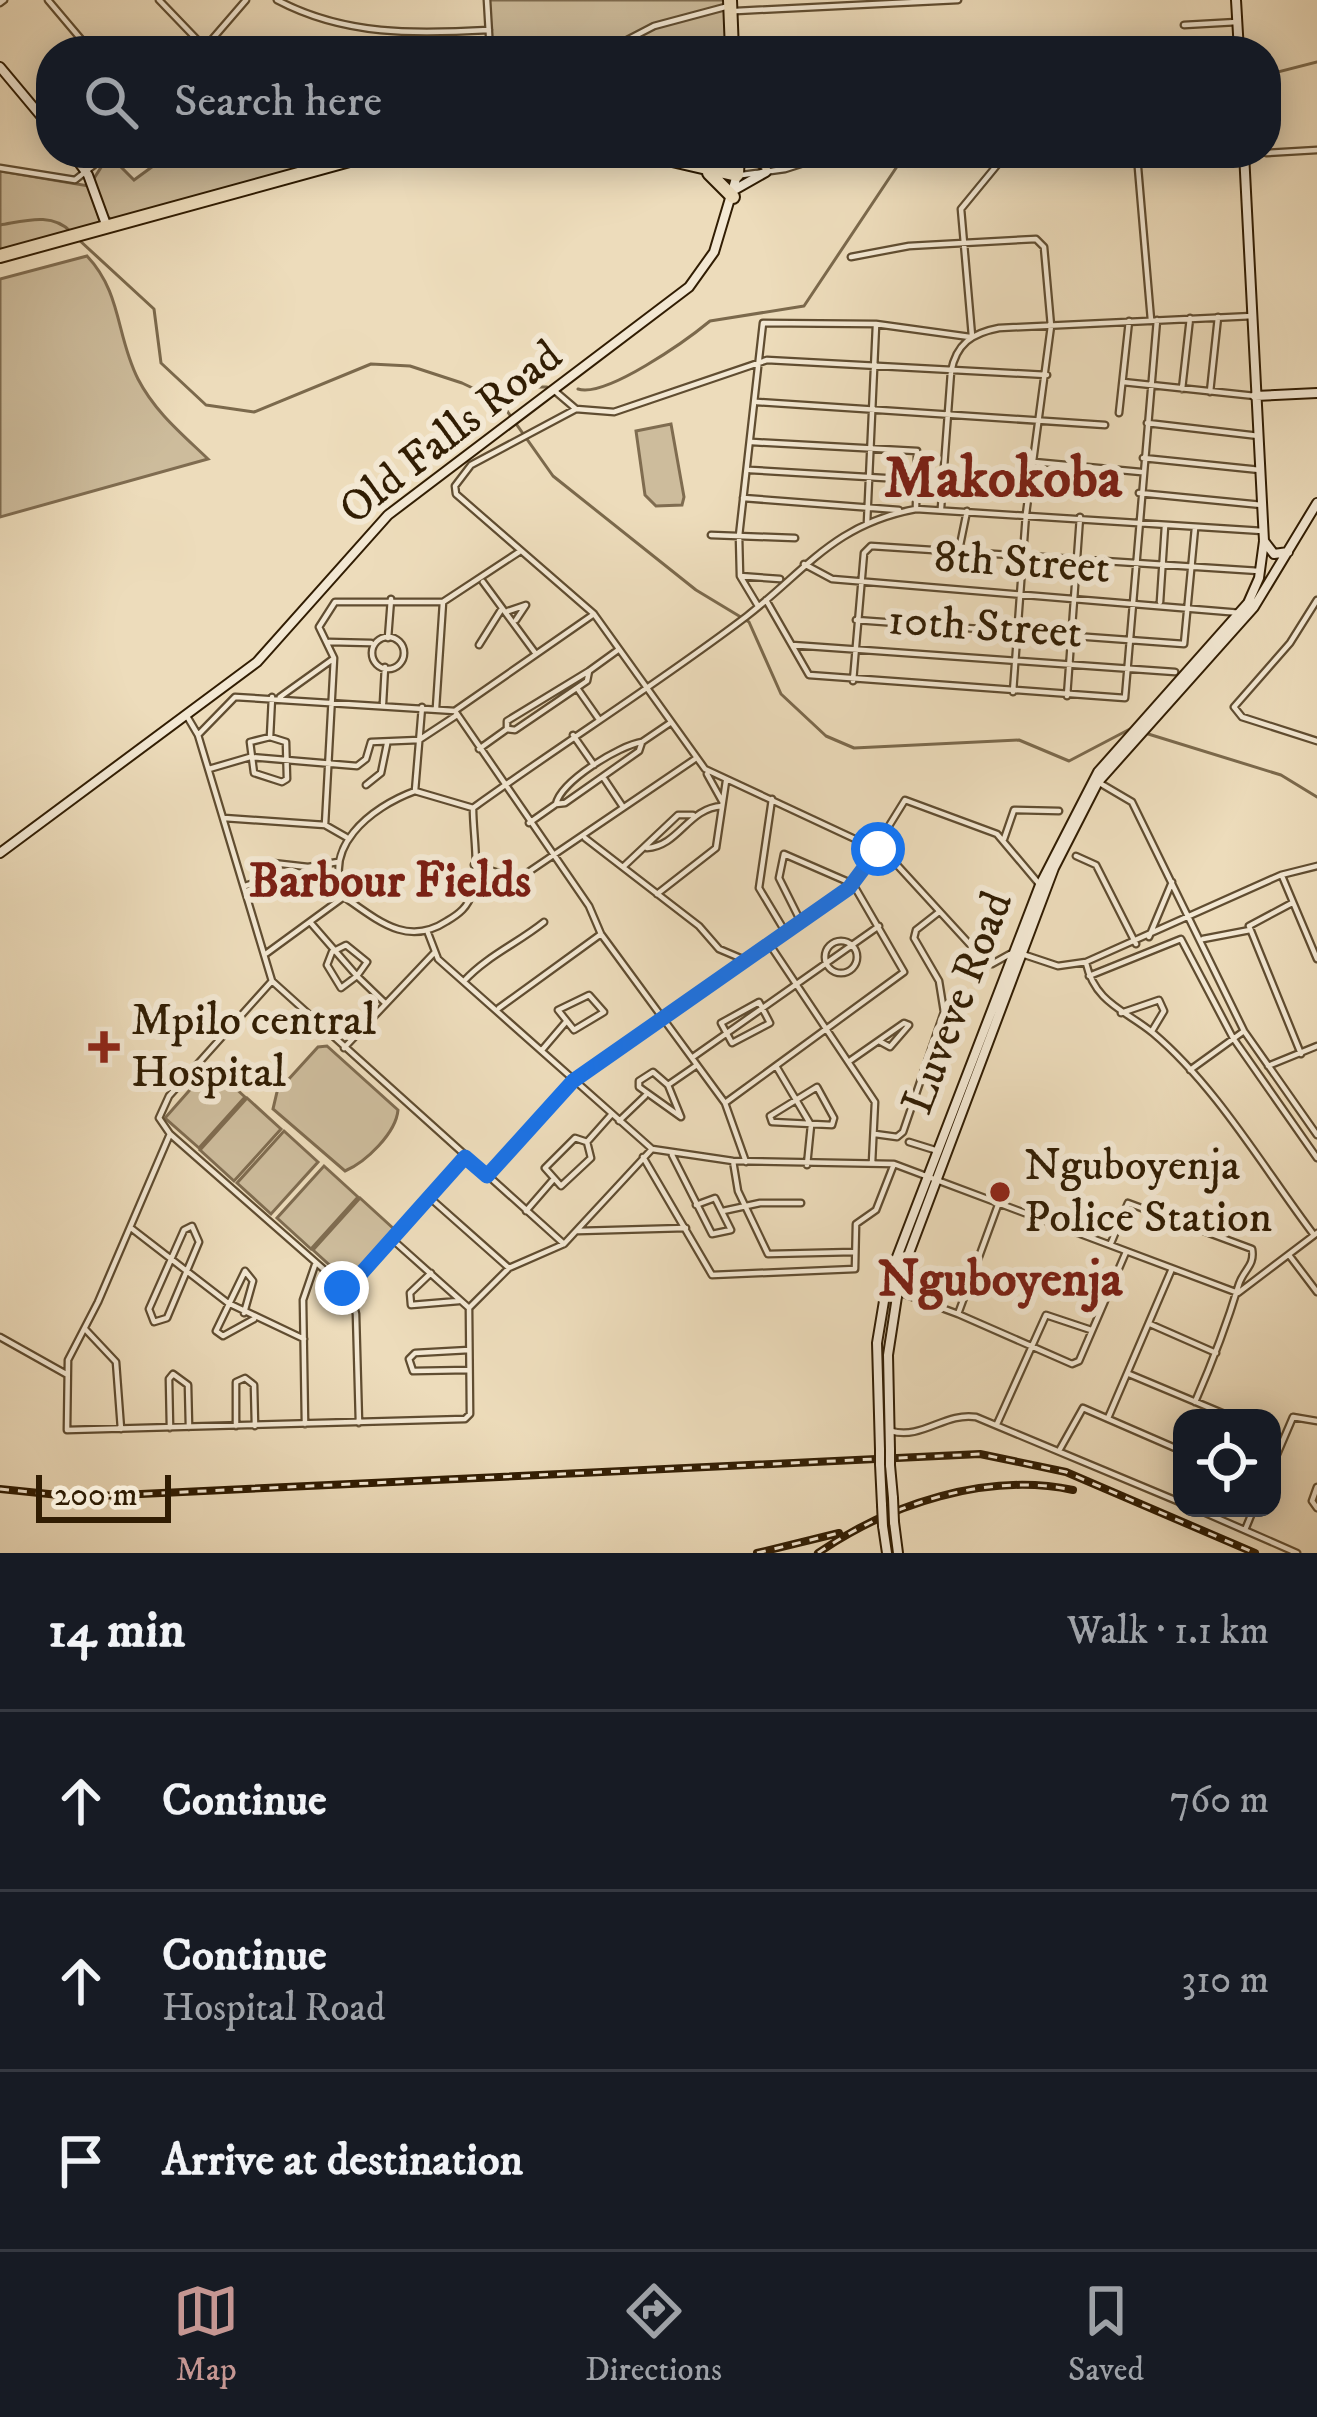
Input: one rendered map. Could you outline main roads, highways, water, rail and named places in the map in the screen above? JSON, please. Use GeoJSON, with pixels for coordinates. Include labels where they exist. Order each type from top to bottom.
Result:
{"type":"FeatureCollection","features":[{"type":"Feature","properties":{"kind":"highway"},"geometry":{"type":"LineString","coordinates":[[730,6],[731,36]]}},
{"type":"Feature","properties":{"kind":"highway"},"geometry":{"type":"LineString","coordinates":[[0,256],[320,168]]}},
{"type":"Feature","properties":{"kind":"waterway"},"geometry":{"type":"LineString","coordinates":[[1281,71],[1317,62]]}},
{"type":"Feature","properties":{"kind":"waterway"},"geometry":{"type":"LineString","coordinates":[[578,389],[607,385],[626,376],[710,321],[804,306],[896,168]]}},
{"type":"Feature","properties":{"kind":"waterway"},"geometry":{"type":"LineString","coordinates":[[0,225],[47,220],[71,232]]}},
{"type":"Feature","properties":{"kind":"waterway"},"geometry":{"type":"LineString","coordinates":[[78,239],[154,309],[161,363],[206,405],[254,412],[371,364],[410,366],[500,401],[553,476],[696,590],[749,622],[781,694],[826,736],[854,748],[1019,740],[1069,761],[1130,729]]}},
{"type":"Feature","properties":{"kind":"waterway"},"geometry":{"type":"LineString","coordinates":[[490,396],[511,380],[521,387],[547,387]]}},
{"type":"Feature","properties":{"kind":"waterway"},"geometry":{"type":"LineString","coordinates":[[1145,733],[1281,775],[1317,797]]}},
{"type":"Feature","properties":{"kind":"railway"},"geometry":{"type":"LineString","coordinates":[[0,1489],[78,1497],[980,1454],[1066,1472],[1255,1553]]}},
{"type":"Feature","properties":{"kind":"railway"},"geometry":{"type":"LineString","coordinates":[[818,1553],[876,1520],[940,1496],[1007,1485],[1073,1490]]}},
{"type":"Feature","properties":{"kind":"railway"},"geometry":{"type":"LineString","coordinates":[[757,1553],[839,1533]]}},
{"type":"Feature","properties":{"kind":"place","name":"Mpilo central Hospital"},"geometry":{"type":"Point","coordinates":[104,1047]}},
{"type":"Feature","properties":{"kind":"place","name":"Nguboyenja Police Station"},"geometry":{"type":"Point","coordinates":[1000,1192]}},
{"type":"Feature","properties":{"kind":"district","name":"Makokoba"},"geometry":{"type":"Point","coordinates":[1003,479]}},
{"type":"Feature","properties":{"kind":"district","name":"Barbour Fields"},"geometry":{"type":"Point","coordinates":[390,882]}},
{"type":"Feature","properties":{"kind":"district","name":"Nguboyenja"},"geometry":{"type":"Point","coordinates":[1000,1280]}}]}
